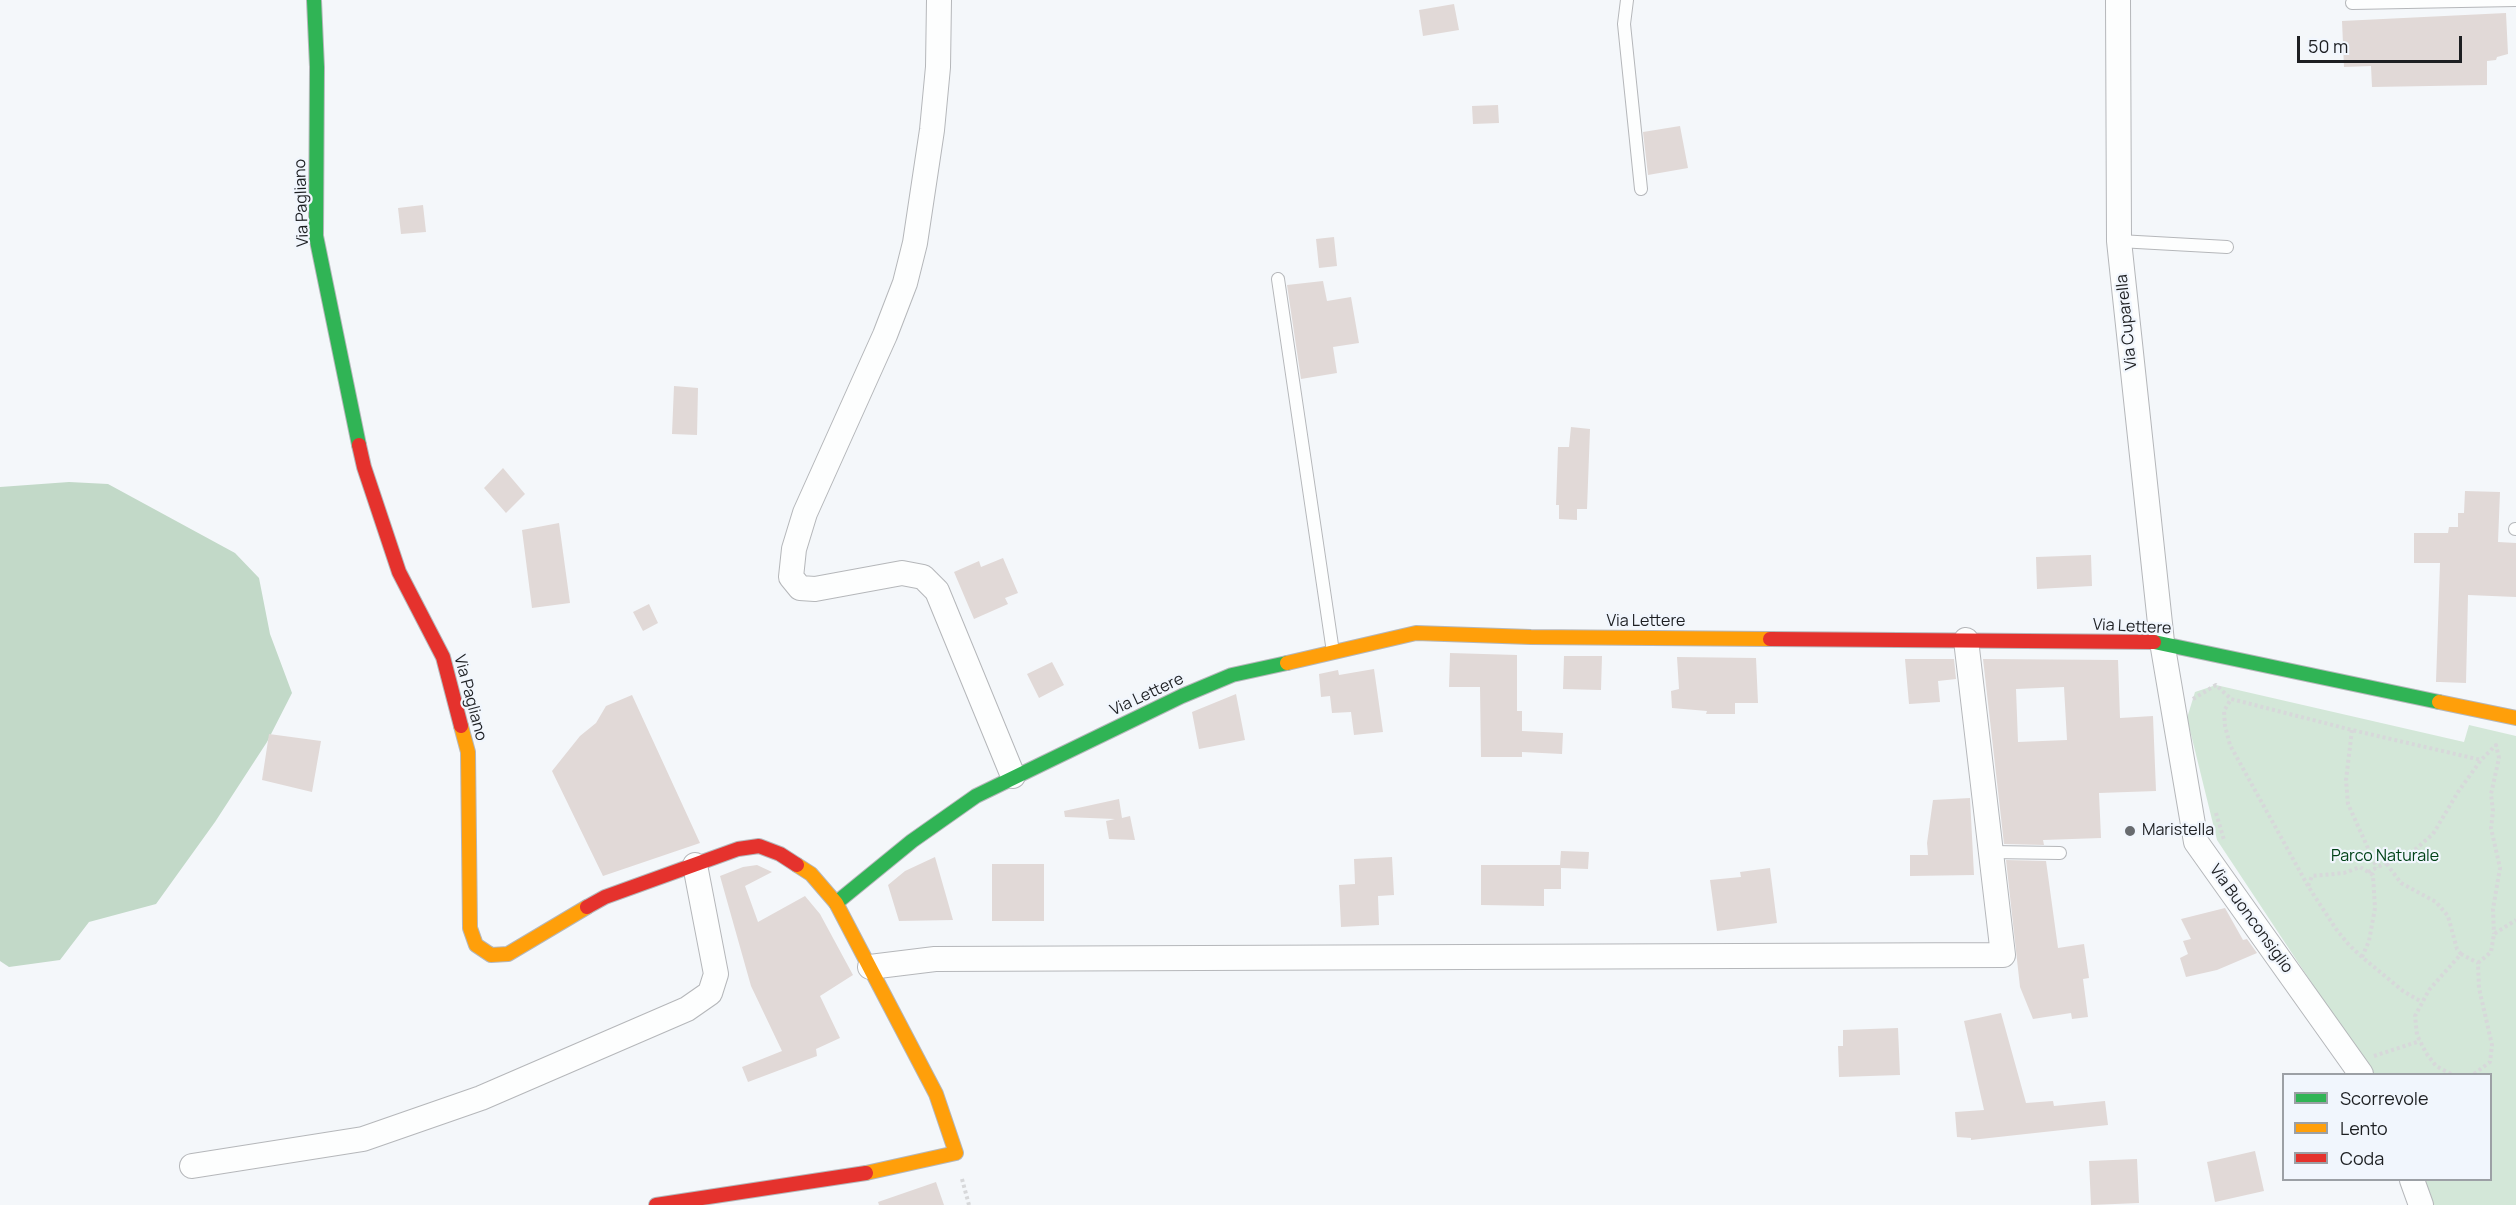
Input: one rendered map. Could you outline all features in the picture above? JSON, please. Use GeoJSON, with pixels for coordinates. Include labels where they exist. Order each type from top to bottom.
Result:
{"type":"FeatureCollection","features":[{"type":"Feature","properties":{"kind":"street","name":"Via Pagliano"},"geometry":{"type":"LineString","coordinates":[[314,0],[317,67],[316,236],[364,467],[399,572],[443,657],[468,752],[472,937],[483,951],[491,955],[508,954],[552,926],[605,897],[738,849],[759,846],[780,854],[811,874],[836,903],[936,1094],[956,1153],[868,1173],[656,1205]]}},
{"type":"Feature","properties":{"kind":"street"},"geometry":{"type":"LineString","coordinates":[[939,0],[938,67],[932,130],[915,243],[905,283],[885,335],[805,513],[794,549],[791,577],[800,588],[815,590],[902,573],[923,577],[937,591],[1013,776]]}},
{"type":"Feature","properties":{"kind":"street","name":"Via Cuparella"},"geometry":{"type":"LineString","coordinates":[[2118,0],[2119,241],[2162,642]]}},
{"type":"Feature","properties":{"kind":"street","name":"Via Lettere"},"geometry":{"type":"LineString","coordinates":[[836,903],[912,841],[976,796],[1013,776],[1232,675],[1416,633],[1531,637],[2162,642],[2516,718]]}},
{"type":"Feature","properties":{"kind":"street"},"geometry":{"type":"LineString","coordinates":[[870,967],[935,959],[2003,955],[1966,640]]}},
{"type":"Feature","properties":{"kind":"street","name":"Via Buonconsiglio"},"geometry":{"type":"LineString","coordinates":[[2162,642],[2196,842],[2364,1066]]}},
{"type":"Feature","properties":{"kind":"street"},"geometry":{"type":"LineString","coordinates":[[192,1166],[363,1139],[481,1098],[687,1009],[710,993],[716,974],[695,865]]}},
{"type":"Feature","properties":{"kind":"street"},"geometry":{"type":"LineString","coordinates":[[2413,1181],[2421,1205]]}},
{"type":"Feature","properties":{"kind":"lane"},"geometry":{"type":"LineString","coordinates":[[1627,0],[1624,24],[1641,189]]}},
{"type":"Feature","properties":{"kind":"lane"},"geometry":{"type":"LineString","coordinates":[[2352,3],[2516,0]]}},
{"type":"Feature","properties":{"kind":"lane"},"geometry":{"type":"LineString","coordinates":[[2119,241],[2227,247]]}},
{"type":"Feature","properties":{"kind":"lane"},"geometry":{"type":"LineString","coordinates":[[1278,279],[1333,653]]}},
{"type":"Feature","properties":{"kind":"lane"},"geometry":{"type":"LineString","coordinates":[[1991,852],[2060,853]]}},
{"type":"Feature","properties":{"kind":"path"},"geometry":{"type":"LineString","coordinates":[[2191,709],[2192,699],[2216,685],[2231,699],[2481,760]]}},
{"type":"Feature","properties":{"kind":"path"},"geometry":{"type":"LineString","coordinates":[[2231,699],[2224,711],[2230,745],[2308,886],[2336,929],[2362,957],[2403,991],[2422,1002]]}},
{"type":"Feature","properties":{"kind":"path"},"geometry":{"type":"LineString","coordinates":[[2352,730],[2346,780],[2348,804],[2377,868]]}},
{"type":"Feature","properties":{"kind":"path"},"geometry":{"type":"LineString","coordinates":[[2367,872],[2411,853],[2433,834],[2481,760],[2496,745],[2499,758],[2492,794],[2491,828],[2499,868],[2493,909],[2494,934],[2491,952],[2478,963]]}},
{"type":"Feature","properties":{"kind":"path"},"geometry":{"type":"LineString","coordinates":[[2214,807],[2223,840],[2230,850]]}},
{"type":"Feature","properties":{"kind":"path"},"geometry":{"type":"LineString","coordinates":[[2386,863],[2401,883],[2436,902],[2448,916],[2457,949],[2461,954],[2478,963]]}},
{"type":"Feature","properties":{"kind":"path"},"geometry":{"type":"LineString","coordinates":[[2308,886],[2312,876],[2344,873],[2360,867],[2373,875],[2375,908],[2369,941],[2362,957]]}},
{"type":"Feature","properties":{"kind":"path"},"geometry":{"type":"LineString","coordinates":[[2494,934],[2516,921]]}},
{"type":"Feature","properties":{"kind":"path"},"geometry":{"type":"LineString","coordinates":[[2449,1073],[2436,1066],[2420,1041],[2415,1016],[2444,970],[2461,954]]}},
{"type":"Feature","properties":{"kind":"path"},"geometry":{"type":"LineString","coordinates":[[2475,1073],[2490,1062],[2492,1044],[2479,988],[2478,963]]}},
{"type":"Feature","properties":{"kind":"path"},"geometry":{"type":"LineString","coordinates":[[2364,1066],[2420,1041]]}},
{"type":"Feature","properties":{"kind":"green space"},"geometry":{"type":"Polygon","coordinates":[[[69,482],[108,484],[235,553],[259,578],[270,634],[292,693],[267,742],[215,822],[156,904],[89,922],[60,960],[9,967],[0,961],[0,487],[69,482]]]}},
{"type":"Feature","properties":{"kind":"green space","name":"Parco Naturale"},"geometry":{"type":"Polygon","coordinates":[[[2216,685],[2464,742],[2469,725],[2516,736],[2516,1205],[2430,1205],[2420,1181],[2492,1181],[2492,1073],[2371,1073],[2217,840],[2187,718],[2195,692],[2216,685]]]}},
{"type":"Feature","properties":{"kind":"building"},"geometry":{"type":"Polygon","coordinates":[[[1454,4],[1459,30],[1423,36],[1419,10],[1454,4]]]}},
{"type":"Feature","properties":{"kind":"building"},"geometry":{"type":"Polygon","coordinates":[[[2506,13],[2508,54],[2497,57],[2496,60],[2487,61],[2487,85],[2372,87],[2371,66],[2344,67],[2342,21],[2506,13]]]}},
{"type":"Feature","properties":{"kind":"building"},"geometry":{"type":"Polygon","coordinates":[[[1498,105],[1499,123],[1473,124],[1472,106],[1498,105]]]}},
{"type":"Feature","properties":{"kind":"building"},"geometry":{"type":"Polygon","coordinates":[[[1680,126],[1688,168],[1648,175],[1643,132],[1680,126]]]}},
{"type":"Feature","properties":{"kind":"building"},"geometry":{"type":"Polygon","coordinates":[[[423,205],[426,232],[401,234],[398,208],[423,205]]]}},
{"type":"Feature","properties":{"kind":"building"},"geometry":{"type":"Polygon","coordinates":[[[1334,237],[1337,266],[1319,268],[1316,239],[1334,237]]]}},
{"type":"Feature","properties":{"kind":"building"},"geometry":{"type":"Polygon","coordinates":[[[1323,281],[1327,301],[1351,297],[1359,343],[1333,347],[1337,373],[1301,379],[1287,285],[1323,281]]]}},
{"type":"Feature","properties":{"kind":"building"},"geometry":{"type":"Polygon","coordinates":[[[674,386],[698,388],[697,435],[672,434],[674,386]]]}},
{"type":"Feature","properties":{"kind":"building"},"geometry":{"type":"Polygon","coordinates":[[[1571,427],[1590,429],[1587,509],[1577,509],[1577,520],[1559,519],[1559,505],[1556,505],[1558,447],[1569,447],[1571,427]]]}},
{"type":"Feature","properties":{"kind":"building"},"geometry":{"type":"Polygon","coordinates":[[[503,468],[525,494],[506,513],[484,488],[503,468]]]}},
{"type":"Feature","properties":{"kind":"building"},"geometry":{"type":"Polygon","coordinates":[[[2465,491],[2500,492],[2498,542],[2516,543],[2516,597],[2468,595],[2466,683],[2436,682],[2440,563],[2414,563],[2414,533],[2448,533],[2449,527],[2458,527],[2458,513],[2464,513],[2465,491]]]}},
{"type":"Feature","properties":{"kind":"building"},"geometry":{"type":"Polygon","coordinates":[[[559,523],[570,603],[532,608],[522,530],[559,523]]]}},
{"type":"Feature","properties":{"kind":"building"},"geometry":{"type":"Polygon","coordinates":[[[2091,555],[2092,586],[2037,589],[2036,557],[2091,555]]]}},
{"type":"Feature","properties":{"kind":"building"},"geometry":{"type":"Polygon","coordinates":[[[1003,558],[1018,593],[1005,598],[1008,604],[974,619],[954,572],[979,561],[981,567],[1003,558]]]}},
{"type":"Feature","properties":{"kind":"building"},"geometry":{"type":"Polygon","coordinates":[[[649,604],[658,623],[643,631],[633,612],[649,604]]]}},
{"type":"Feature","properties":{"kind":"building"},"geometry":{"type":"Polygon","coordinates":[[[1450,653],[1517,655],[1517,711],[1522,711],[1522,731],[1563,733],[1562,754],[1522,752],[1522,757],[1481,757],[1480,687],[1449,687],[1450,653]]]}},
{"type":"Feature","properties":{"kind":"building"},"geometry":{"type":"Polygon","coordinates":[[[1564,656],[1602,656],[1601,690],[1563,689],[1564,656]]]}},
{"type":"Feature","properties":{"kind":"building"},"geometry":{"type":"Polygon","coordinates":[[[1677,657],[1756,658],[1758,703],[1735,703],[1735,714],[1706,714],[1707,711],[1672,708],[1671,691],[1679,689],[1677,657]]]}},
{"type":"Feature","properties":{"kind":"building"},"geometry":{"type":"Polygon","coordinates":[[[1905,659],[1954,659],[1956,679],[1938,681],[1940,702],[1909,704],[1905,659]]]}},
{"type":"Feature","properties":{"kind":"building"},"geometry":{"type":"Polygon","coordinates":[[[1983,659],[2118,660],[2120,718],[2153,716],[2156,791],[2099,793],[2101,838],[2043,840],[2044,845],[2004,844],[1983,659]],[[2064,687],[2016,689],[2018,742],[2067,740],[2064,687]]]}},
{"type":"Feature","properties":{"kind":"building"},"geometry":{"type":"Polygon","coordinates":[[[1052,662],[1064,685],[1039,698],[1027,674],[1052,662]]]}},
{"type":"Feature","properties":{"kind":"building"},"geometry":{"type":"Polygon","coordinates":[[[1374,669],[1383,732],[1354,735],[1351,712],[1332,713],[1330,696],[1321,697],[1319,674],[1338,670],[1339,675],[1374,669]]]}},
{"type":"Feature","properties":{"kind":"building"},"geometry":{"type":"Polygon","coordinates":[[[1236,694],[1245,740],[1199,749],[1192,712],[1236,694]]]}},
{"type":"Feature","properties":{"kind":"building"},"geometry":{"type":"Polygon","coordinates":[[[632,695],[700,843],[603,876],[552,771],[580,736],[596,723],[606,706],[632,695]]]}},
{"type":"Feature","properties":{"kind":"building"},"geometry":{"type":"Polygon","coordinates":[[[269,734],[321,741],[312,792],[262,780],[269,734]]]}},
{"type":"Feature","properties":{"kind":"building"},"geometry":{"type":"Polygon","coordinates":[[[1970,798],[1974,875],[1910,876],[1910,855],[1928,855],[1927,843],[1933,800],[1970,798]]]}},
{"type":"Feature","properties":{"kind":"building"},"geometry":{"type":"Polygon","coordinates":[[[1119,799],[1122,818],[1130,816],[1135,840],[1109,839],[1106,821],[1115,819],[1065,817],[1064,811],[1119,799]]]}},
{"type":"Feature","properties":{"kind":"building"},"geometry":{"type":"Polygon","coordinates":[[[1561,851],[1589,852],[1588,869],[1561,868],[1561,889],[1544,889],[1544,906],[1481,905],[1481,865],[1560,865],[1561,851]]]}},
{"type":"Feature","properties":{"kind":"building"},"geometry":{"type":"Polygon","coordinates":[[[935,857],[953,920],[899,921],[888,885],[905,871],[935,857]]]}},
{"type":"Feature","properties":{"kind":"building"},"geometry":{"type":"Polygon","coordinates":[[[1392,857],[1394,895],[1378,896],[1379,925],[1341,927],[1339,885],[1355,884],[1354,859],[1392,857]]]}},
{"type":"Feature","properties":{"kind":"building"},"geometry":{"type":"Polygon","coordinates":[[[2006,860],[2046,861],[2058,948],[2084,944],[2089,978],[2083,979],[2088,1017],[2072,1019],[2071,1013],[2033,1019],[2020,987],[2006,860]]]}},
{"type":"Feature","properties":{"kind":"building"},"geometry":{"type":"Polygon","coordinates":[[[992,864],[1044,864],[1044,921],[992,921],[992,864]]]}},
{"type":"Feature","properties":{"kind":"building"},"geometry":{"type":"Polygon","coordinates":[[[757,865],[772,872],[745,886],[758,922],[805,896],[820,914],[853,975],[820,996],[840,1038],[816,1049],[817,1056],[748,1082],[742,1067],[782,1051],[751,986],[720,876],[743,867],[757,865]]]}},
{"type":"Feature","properties":{"kind":"building"},"geometry":{"type":"Polygon","coordinates":[[[1770,868],[1777,923],[1717,931],[1710,880],[1741,877],[1740,872],[1770,868]]]}},
{"type":"Feature","properties":{"kind":"building"},"geometry":{"type":"Polygon","coordinates":[[[2225,908],[2243,940],[2247,939],[2257,953],[2217,970],[2186,977],[2180,958],[2188,954],[2183,941],[2191,939],[2181,919],[2225,908]]]}},
{"type":"Feature","properties":{"kind":"building"},"geometry":{"type":"Polygon","coordinates":[[[2001,1013],[2026,1103],[2053,1101],[2054,1106],[2105,1101],[2108,1125],[1971,1140],[1971,1138],[1957,1137],[1955,1112],[1984,1110],[1964,1021],[2001,1013]]]}},
{"type":"Feature","properties":{"kind":"building"},"geometry":{"type":"Polygon","coordinates":[[[1898,1028],[1900,1075],[1839,1077],[1838,1046],[1843,1046],[1843,1030],[1898,1028]]]}},
{"type":"Feature","properties":{"kind":"building"},"geometry":{"type":"Polygon","coordinates":[[[2255,1151],[2264,1191],[2215,1202],[2207,1162],[2255,1151]]]}},
{"type":"Feature","properties":{"kind":"building"},"geometry":{"type":"Polygon","coordinates":[[[2137,1159],[2139,1203],[2091,1205],[2089,1161],[2137,1159]]]}},
{"type":"Feature","properties":{"kind":"building"},"geometry":{"type":"Polygon","coordinates":[[[936,1182],[944,1205],[879,1205],[878,1202],[936,1182]]]}},
{"type":"Feature","properties":{"kind":"traffic: fast"},"geometry":{"type":"LineString","coordinates":[[314,0],[317,67],[316,236],[359,445]]}},
{"type":"Feature","properties":{"kind":"traffic: fast"},"geometry":{"type":"LineString","coordinates":[[2154,642],[2439,702]]}},
{"type":"Feature","properties":{"kind":"traffic: fast"},"geometry":{"type":"LineString","coordinates":[[836,903],[912,841],[976,796],[1182,696],[1232,675],[1287,663]]}},
{"type":"Feature","properties":{"kind":"traffic: slow"},"geometry":{"type":"LineString","coordinates":[[1287,663],[1416,633],[1531,637],[1770,639]]}},
{"type":"Feature","properties":{"kind":"traffic: slow"},"geometry":{"type":"LineString","coordinates":[[2439,702],[2516,718]]}},
{"type":"Feature","properties":{"kind":"traffic: slow"},"geometry":{"type":"LineString","coordinates":[[461,726],[468,752],[470,928],[476,945],[491,955],[508,954],[587,907]]}},
{"type":"Feature","properties":{"kind":"traffic: slow"},"geometry":{"type":"LineString","coordinates":[[797,865],[811,874],[836,903],[936,1094],[956,1153],[866,1173]]}},
{"type":"Feature","properties":{"kind":"traffic: jam"},"geometry":{"type":"LineString","coordinates":[[359,445],[364,467],[399,572],[443,657],[461,726]]}},
{"type":"Feature","properties":{"kind":"traffic: jam"},"geometry":{"type":"LineString","coordinates":[[1770,639],[2154,642]]}},
{"type":"Feature","properties":{"kind":"traffic: jam"},"geometry":{"type":"LineString","coordinates":[[587,907],[605,897],[738,849],[759,846],[780,854],[797,865]]}},
{"type":"Feature","properties":{"kind":"traffic: jam"},"geometry":{"type":"LineString","coordinates":[[656,1205],[866,1173]]}},
{"type":"Feature","properties":{"kind":"place","name":"Maristella"},"geometry":{"type":"Point","coordinates":[2130,831]}}]}
